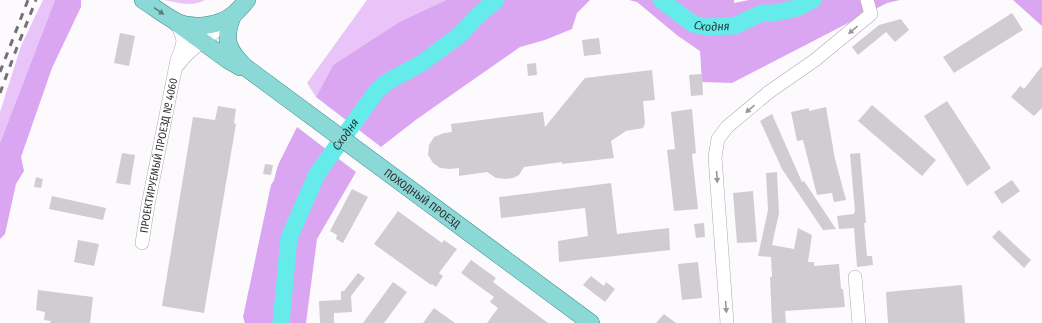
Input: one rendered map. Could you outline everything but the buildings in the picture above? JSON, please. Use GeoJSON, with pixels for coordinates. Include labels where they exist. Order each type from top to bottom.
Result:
{"type":"FeatureCollection","features":[{"type":"Feature","properties":{"kind":"main road","name":"ПОХОДНЫЙ ПРОЕЗД"},"geometry":{"type":"LineString","coordinates":[[143,0],[231,62],[253,74],[310,115],[591,323]]}},
{"type":"Feature","properties":{"kind":"main road"},"geometry":{"type":"LineString","coordinates":[[175,22],[192,25],[215,24],[233,15],[247,0]]}},
{"type":"Feature","properties":{"kind":"main road","name":"ПОХОДНЫЙ ПРОЕЗД"},"geometry":{"type":"LineString","coordinates":[[233,15],[227,32],[231,49],[235,57],[253,74]]}},
{"type":"Feature","properties":{"kind":"street"},"geometry":{"type":"LineString","coordinates":[[727,323],[715,157],[718,139],[727,127],[769,92],[815,60],[868,17],[871,14],[867,0]]}},
{"type":"Feature","properties":{"kind":"street","name":"ПРОЕКТИРУЕМЫЙ ПРОЕЗД № 4060"},"geometry":{"type":"LineString","coordinates":[[176,68],[186,55],[219,30],[233,15]]}},
{"type":"Feature","properties":{"kind":"street","name":"ПРОЕКТИРУЕМЫЙ ПРОЕЗД № 4060"},"geometry":{"type":"LineString","coordinates":[[142,243],[148,204],[177,60],[184,45],[182,32],[175,22]]}},
{"type":"Feature","properties":{"kind":"street"},"geometry":{"type":"LineString","coordinates":[[855,277],[859,323]]}},
{"type":"Feature","properties":{"kind":"shaded area"},"geometry":{"type":"Polygon","coordinates":[[[43,0],[55,0],[0,143],[0,112],[21,46],[43,0]]]}},
{"type":"Feature","properties":{"kind":"shaded area"},"geometry":{"type":"Polygon","coordinates":[[[55,0],[81,0],[81,7],[52,68],[21,157],[24,171],[16,184],[5,234],[0,239],[0,143],[55,0]]]}},
{"type":"Feature","properties":{"kind":"shaded area"},"geometry":{"type":"Polygon","coordinates":[[[164,0],[205,0],[190,4],[164,0]]]}},
{"type":"Feature","properties":{"kind":"shaded area"},"geometry":{"type":"Polygon","coordinates":[[[367,0],[446,0],[399,22],[333,65],[316,97],[307,83],[367,0]]]}},
{"type":"Feature","properties":{"kind":"shaded area"},"geometry":{"type":"Polygon","coordinates":[[[446,0],[590,0],[577,13],[572,29],[545,40],[520,47],[417,119],[381,147],[316,97],[333,65],[399,22],[446,0]]]}},
{"type":"Feature","properties":{"kind":"shaded area"},"geometry":{"type":"Polygon","coordinates":[[[629,0],[734,0],[734,3],[749,0],[900,0],[887,3],[732,83],[702,82],[700,51],[678,36],[637,2],[629,0]]]}},
{"type":"Feature","properties":{"kind":"shaded area"},"geometry":{"type":"Polygon","coordinates":[[[1013,0],[1042,0],[1042,26],[1013,0]]]}},
{"type":"Feature","properties":{"kind":"shaded area"},"geometry":{"type":"Polygon","coordinates":[[[297,127],[356,172],[317,239],[306,323],[245,323],[243,317],[271,185],[278,165],[297,127]]]}},
{"type":"Feature","properties":{"kind":"waterway","name":"Сходня"},"geometry":{"type":"LineString","coordinates":[[281,323],[289,238],[317,174],[376,92],[387,82],[422,63],[461,34],[475,18],[496,0]]}},
{"type":"Feature","properties":{"kind":"waterway","name":"Сходня"},"geometry":{"type":"LineString","coordinates":[[661,0],[693,24],[706,27],[734,26],[762,13],[775,13],[797,8],[813,0]]}},
{"type":"Feature","properties":{"kind":"railway"},"geometry":{"type":"LineString","coordinates":[[0,72],[28,0]]}},
{"type":"Feature","properties":{"kind":"railway"},"geometry":{"type":"LineString","coordinates":[[0,93],[36,0]]}}]}
